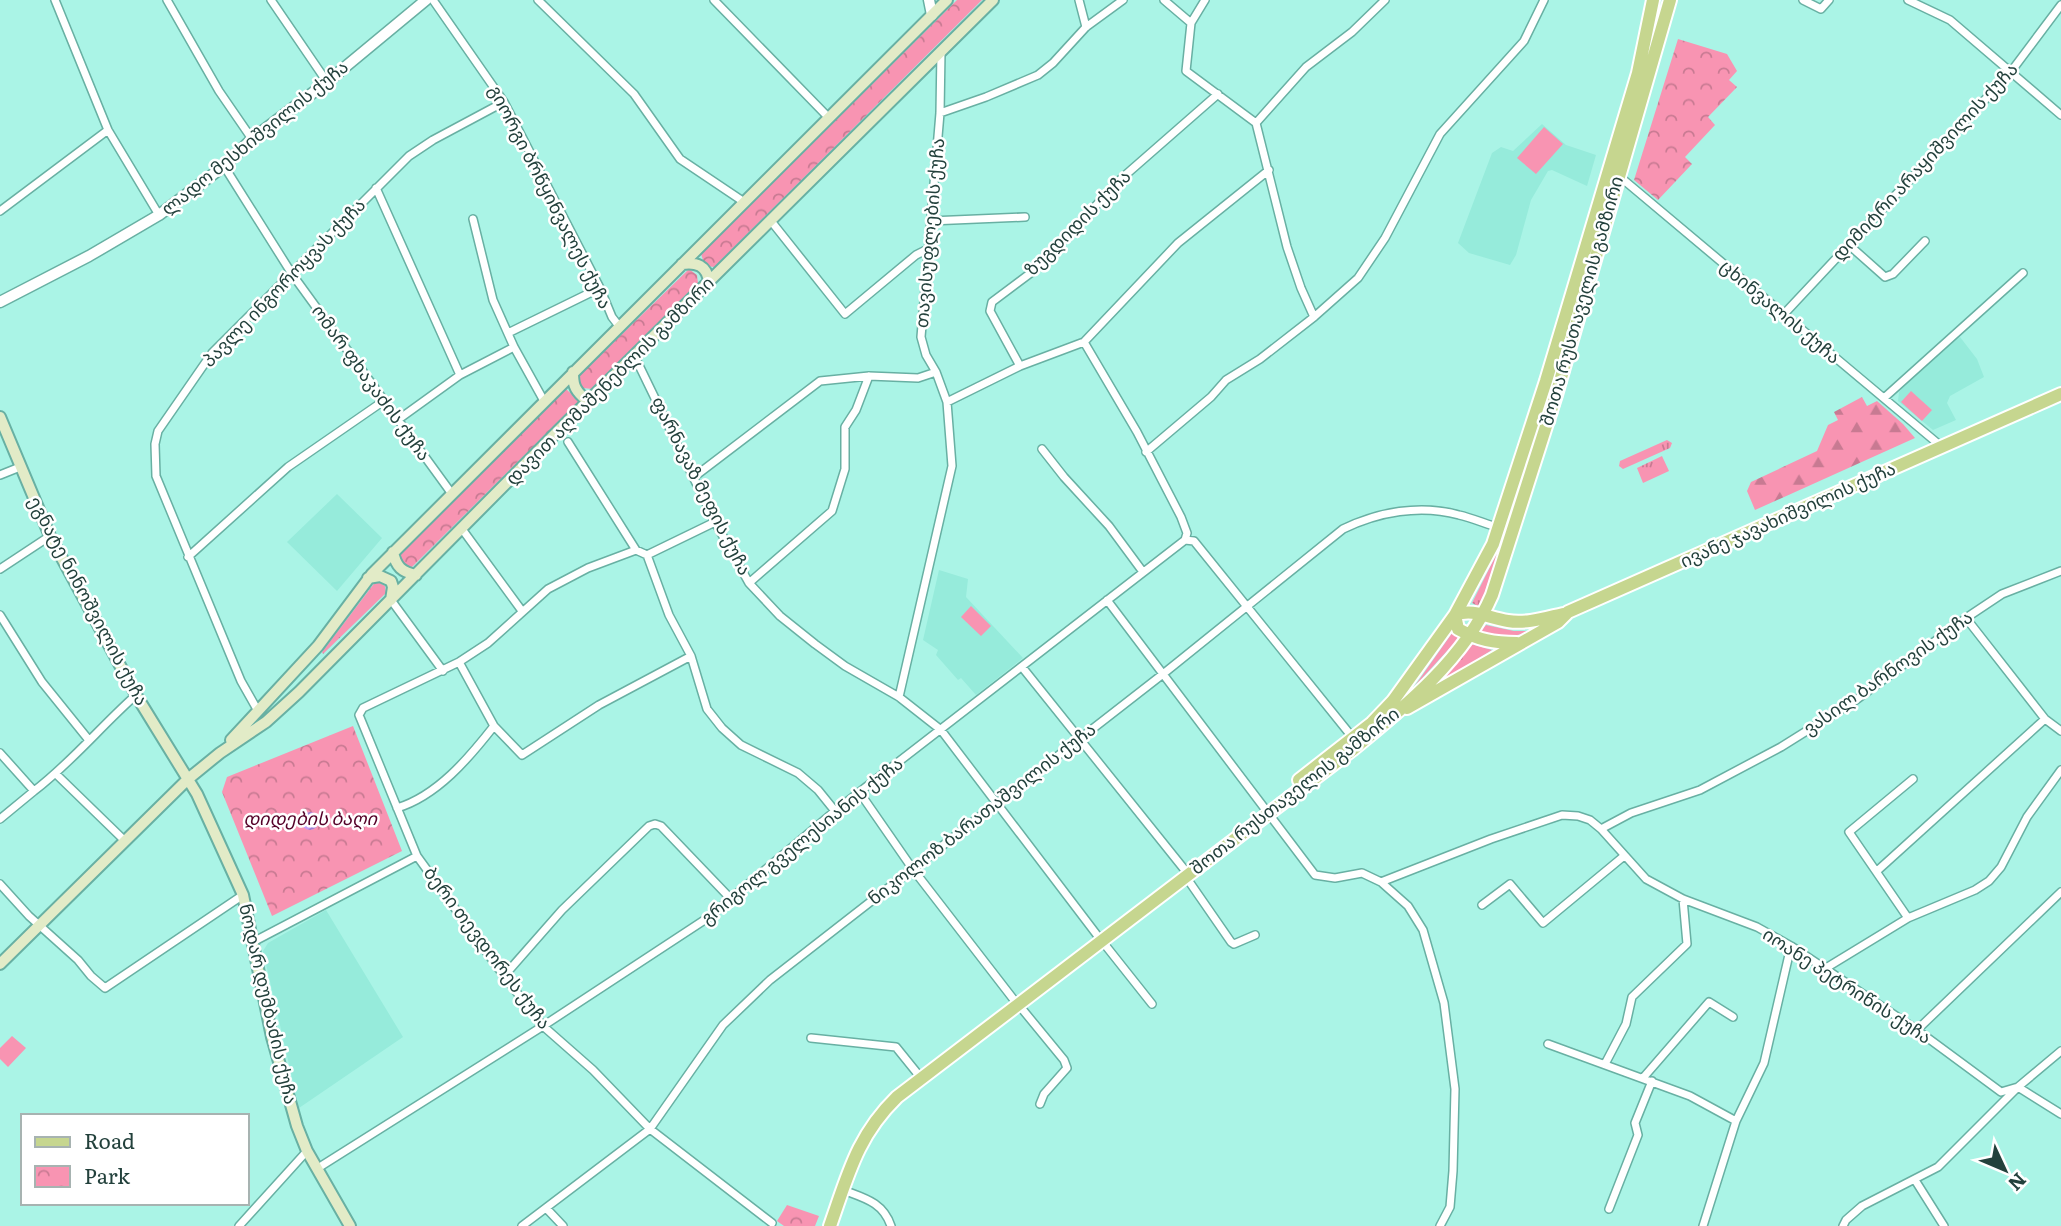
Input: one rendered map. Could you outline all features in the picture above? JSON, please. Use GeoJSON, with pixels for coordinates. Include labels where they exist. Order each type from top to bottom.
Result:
{"type":"FeatureCollection","features":[{"type":"Feature","properties":{"kind":"main road","name":"დავით აღმაშენებლის გამზირი"},"geometry":{"type":"LineString","coordinates":[[220,753],[318,646],[368,578],[393,552],[947,0]]}},
{"type":"Feature","properties":{"kind":"main road","name":"დავით აღმაშენებლის გამზირი"},"geometry":{"type":"LineString","coordinates":[[0,964],[188,779],[265,722],[391,600],[993,0]]}},
{"type":"Feature","properties":{"kind":"main road","name":"შოთა რუსთაველის გამზირი"},"geometry":{"type":"LineString","coordinates":[[1266,810],[1393,701],[1455,615],[1482,567],[1500,528],[1638,73],[1653,0]]}},
{"type":"Feature","properties":{"kind":"main road","name":"შოთა რუსთაველის გამზირი"},"geometry":{"type":"LineString","coordinates":[[830,1226],[858,1148],[868,1128],[880,1113],[1016,1002],[1394,715],[1470,635],[1483,615],[1502,565],[1556,395],[1670,0]]}},
{"type":"Feature","properties":{"kind":"main road"},"geometry":{"type":"LineString","coordinates":[[682,264],[695,263],[702,267],[708,274],[709,282]]}},
{"type":"Feature","properties":{"kind":"main road"},"geometry":{"type":"LineString","coordinates":[[573,372],[573,383],[577,392],[583,397],[591,398]]}},
{"type":"Feature","properties":{"kind":"main road","name":"ივანე ჯავახიშვილის ქუჩა"},"geometry":{"type":"LineString","coordinates":[[1394,715],[1558,622],[1569,612],[2061,394]]}},
{"type":"Feature","properties":{"kind":"main road","name":"ეგნატე ნინოშვილის ქუჩა"},"geometry":{"type":"LineString","coordinates":[[0,416],[50,536],[136,695],[188,779]]}},
{"type":"Feature","properties":{"kind":"main road"},"geometry":{"type":"LineString","coordinates":[[393,552],[398,567],[404,572],[416,575]]}},
{"type":"Feature","properties":{"kind":"main road"},"geometry":{"type":"LineString","coordinates":[[368,578],[380,576],[391,581],[391,600]]}},
{"type":"Feature","properties":{"kind":"main road"},"geometry":{"type":"LineString","coordinates":[[1518,643],[1494,643],[1470,635],[1458,629],[1455,615],[1467,610],[1521,622],[1569,612]]}},
{"type":"Feature","properties":{"kind":"main road","name":"ნოდარ დუმბაძის ქუჩა"},"geometry":{"type":"LineString","coordinates":[[188,779],[243,895],[272,1037],[297,1126],[307,1151],[351,1226]]}},
{"type":"Feature","properties":{"kind":"main road","name":"შოთა რუსთაველის გამზირი"},"geometry":{"type":"LineString","coordinates":[[823,1226],[855,1142],[889,1095],[1016,1002]]}},
{"type":"Feature","properties":{"kind":"street"},"geometry":{"type":"LineString","coordinates":[[55,0],[108,130],[159,215]]}},
{"type":"Feature","properties":{"kind":"street"},"geometry":{"type":"LineString","coordinates":[[167,0],[207,71],[252,139]]}},
{"type":"Feature","properties":{"kind":"street"},"geometry":{"type":"LineString","coordinates":[[271,0],[327,82]]}},
{"type":"Feature","properties":{"kind":"street","name":"ლადო მესხიშვილის ქუჩა"},"geometry":{"type":"LineString","coordinates":[[0,302],[89,256],[159,215],[224,166],[252,139],[327,82],[426,0]]}},
{"type":"Feature","properties":{"kind":"street","name":"გიორგი ბრწყინვალეს ქუჩა"},"geometry":{"type":"LineString","coordinates":[[433,0],[504,102],[600,288],[612,317],[620,326]]}},
{"type":"Feature","properties":{"kind":"street"},"geometry":{"type":"LineString","coordinates":[[538,0],[634,94],[680,159],[744,202]]}},
{"type":"Feature","properties":{"kind":"street"},"geometry":{"type":"LineString","coordinates":[[714,0],[829,118]]}},
{"type":"Feature","properties":{"kind":"street"},"geometry":{"type":"LineString","coordinates":[[929,0],[932,15]]}},
{"type":"Feature","properties":{"kind":"street"},"geometry":{"type":"LineString","coordinates":[[1079,0],[1086,27]]}},
{"type":"Feature","properties":{"kind":"street"},"geometry":{"type":"LineString","coordinates":[[940,113],[1038,75],[1053,64],[1086,27],[1123,0]]}},
{"type":"Feature","properties":{"kind":"street"},"geometry":{"type":"LineString","coordinates":[[1164,0],[1191,23]]}},
{"type":"Feature","properties":{"kind":"street"},"geometry":{"type":"LineString","coordinates":[[1205,0],[1191,23],[1186,71],[1256,123],[1287,247],[1314,317]]}},
{"type":"Feature","properties":{"kind":"street"},"geometry":{"type":"LineString","coordinates":[[1256,123],[1306,67],[1352,32],[1384,0]]}},
{"type":"Feature","properties":{"kind":"street"},"geometry":{"type":"LineString","coordinates":[[1146,452],[1226,380],[1261,359],[1358,278],[1385,238],[1440,134],[1524,41],[1544,0]]}},
{"type":"Feature","properties":{"kind":"street"},"geometry":{"type":"LineString","coordinates":[[1803,0],[1821,9],[1829,0]]}},
{"type":"Feature","properties":{"kind":"street"},"geometry":{"type":"LineString","coordinates":[[1908,0],[1950,20],[2061,116]]}},
{"type":"Feature","properties":{"kind":"street","name":"დიმიტრი არაყიშვილის ქუჩა"},"geometry":{"type":"LineString","coordinates":[[1784,314],[2010,73],[2061,5]]}},
{"type":"Feature","properties":{"kind":"street","name":"თავისუფლების ქუჩა"},"geometry":{"type":"LineString","coordinates":[[899,698],[953,466],[947,402],[921,337],[940,113],[941,51]]}},
{"type":"Feature","properties":{"kind":"street","name":"ზუგდიდის ქუჩა"},"geometry":{"type":"LineString","coordinates":[[1020,366],[990,311],[992,302],[1036,269],[1122,178],[1218,94]]}},
{"type":"Feature","properties":{"kind":"street","name":"პავლე ინგოროყვას ქუჩა"},"geometry":{"type":"LineString","coordinates":[[258,711],[241,681],[156,476],[155,444],[158,431],[212,353],[409,156],[433,139],[504,102]]}},
{"type":"Feature","properties":{"kind":"street"},"geometry":{"type":"LineString","coordinates":[[0,211],[108,130]]}},
{"type":"Feature","properties":{"kind":"street","name":"ომარ ფხაკაძის ქუჩა"},"geometry":{"type":"LineString","coordinates":[[224,166],[292,274],[452,494]]}},
{"type":"Feature","properties":{"kind":"street"},"geometry":{"type":"LineString","coordinates":[[947,402],[1020,366],[1084,342],[1178,243],[1269,170]]}},
{"type":"Feature","properties":{"kind":"street","name":"ცხინვალის ქუჩა"},"geometry":{"type":"LineString","coordinates":[[1619,176],[1942,447]]}},
{"type":"Feature","properties":{"kind":"street"},"geometry":{"type":"LineString","coordinates":[[376,188],[460,375]]}},
{"type":"Feature","properties":{"kind":"street"},"geometry":{"type":"LineString","coordinates":[[930,221],[1025,217]]}},
{"type":"Feature","properties":{"kind":"street"},"geometry":{"type":"LineString","coordinates":[[473,219],[493,300],[514,347],[544,401]]}},
{"type":"Feature","properties":{"kind":"street"},"geometry":{"type":"LineString","coordinates":[[771,221],[845,314],[928,249]]}},
{"type":"Feature","properties":{"kind":"street"},"geometry":{"type":"LineString","coordinates":[[1849,245],[1885,277],[1893,274],[1924,241]]}},
{"type":"Feature","properties":{"kind":"street"},"geometry":{"type":"LineString","coordinates":[[1884,398],[2023,273]]}},
{"type":"Feature","properties":{"kind":"street"},"geometry":{"type":"LineString","coordinates":[[508,333],[600,288]]}},
{"type":"Feature","properties":{"kind":"street"},"geometry":{"type":"LineString","coordinates":[[1084,342],[1181,517],[1187,533],[1185,540],[1194,541],[1353,738]]}},
{"type":"Feature","properties":{"kind":"street"},"geometry":{"type":"LineString","coordinates":[[399,419],[460,375],[514,347]]}},
{"type":"Feature","properties":{"kind":"street","name":"ფარნავაზ მეფის ქუჩა"},"geometry":{"type":"LineString","coordinates":[[635,355],[715,522],[749,583],[780,616],[815,644],[845,666],[899,698],[941,730],[1152,1004]]}},
{"type":"Feature","properties":{"kind":"street"},"geometry":{"type":"LineString","coordinates":[[694,477],[820,381],[869,376],[918,378],[936,372]]}},
{"type":"Feature","properties":{"kind":"street"},"geometry":{"type":"LineString","coordinates":[[749,583],[832,511],[845,469],[845,427],[856,411],[869,376]]}},
{"type":"Feature","properties":{"kind":"street"},"geometry":{"type":"LineString","coordinates":[[188,557],[288,467],[385,400]]}},
{"type":"Feature","properties":{"kind":"street"},"geometry":{"type":"LineString","coordinates":[[568,442],[636,550],[647,555],[669,615],[691,656],[707,709],[722,729],[741,745],[798,773],[818,790],[835,811]]}},
{"type":"Feature","properties":{"kind":"street"},"geometry":{"type":"LineString","coordinates":[[1042,449],[1109,526],[1143,572]]}},
{"type":"Feature","properties":{"kind":"street"},"geometry":{"type":"LineString","coordinates":[[0,475],[20,467]]}},
{"type":"Feature","properties":{"kind":"street","name":"ნიკოლოზ ბარათაშვილის ქუჩა"},"geometry":{"type":"LineString","coordinates":[[522,1226],[650,1129],[723,1025],[770,980],[1163,674],[1343,529],[1363,520],[1419,509],[1457,514],[1500,528]]}},
{"type":"Feature","properties":{"kind":"street"},"geometry":{"type":"LineString","coordinates":[[647,555],[715,522]]}},
{"type":"Feature","properties":{"kind":"street"},"geometry":{"type":"LineString","coordinates":[[462,529],[522,611]]}},
{"type":"Feature","properties":{"kind":"street"},"geometry":{"type":"LineString","coordinates":[[0,569],[50,536]]}},
{"type":"Feature","properties":{"kind":"street","name":"გრიგოლ გველესიანის ქუჩა"},"geometry":{"type":"LineString","coordinates":[[318,1168],[692,928],[835,811],[1185,540]]}},
{"type":"Feature","properties":{"kind":"street"},"geometry":{"type":"LineString","coordinates":[[391,600],[443,671],[488,643],[548,589],[588,568],[636,550]]}},
{"type":"Feature","properties":{"kind":"street","name":"ვასილ ბარნოვის ქუჩა"},"geometry":{"type":"LineString","coordinates":[[1601,829],[1631,813],[1700,790],[1781,747],[1856,701],[2002,594],[2061,571]]}},
{"type":"Feature","properties":{"kind":"street"},"geometry":{"type":"LineString","coordinates":[[1107,600],[1315,874],[1335,878],[1362,873],[1381,882],[1408,906],[1423,930],[1444,1003],[1455,1088],[1450,1207],[1440,1226]]}},
{"type":"Feature","properties":{"kind":"street"},"geometry":{"type":"LineString","coordinates":[[0,615],[42,682],[88,739]]}},
{"type":"Feature","properties":{"kind":"street"},"geometry":{"type":"LineString","coordinates":[[1966,618],[2045,719],[2061,731]]}},
{"type":"Feature","properties":{"kind":"street"},"geometry":{"type":"LineString","coordinates":[[459,662],[494,726],[520,754],[524,754],[599,705],[691,656]]}},
{"type":"Feature","properties":{"kind":"street"},"geometry":{"type":"LineString","coordinates":[[1022,667],[1185,873],[1231,942],[1239,943],[1255,935]]}},
{"type":"Feature","properties":{"kind":"street","name":"ბერი თევდორეს ქუჩა"},"geometry":{"type":"LineString","coordinates":[[443,671],[360,711],[359,715],[417,856],[543,1026],[593,1070],[650,1129],[772,1223]]}},
{"type":"Feature","properties":{"kind":"street"},"geometry":{"type":"LineString","coordinates":[[0,819],[56,774],[88,739],[136,695]]}},
{"type":"Feature","properties":{"kind":"street"},"geometry":{"type":"LineString","coordinates":[[1877,871],[2045,719]]}},
{"type":"Feature","properties":{"kind":"street"},"geometry":{"type":"LineString","coordinates":[[397,808],[410,805],[442,782],[475,750],[494,726]]}},
{"type":"Feature","properties":{"kind":"street"},"geometry":{"type":"LineString","coordinates":[[0,753],[34,791]]}},
{"type":"Feature","properties":{"kind":"street"},"geometry":{"type":"LineString","coordinates":[[1826,968],[1908,918],[1975,890],[1989,880],[2001,867],[2026,817],[2061,770]]}},
{"type":"Feature","properties":{"kind":"street"},"geometry":{"type":"LineString","coordinates":[[56,774],[125,841]]}},
{"type":"Feature","properties":{"kind":"street"},"geometry":{"type":"LineString","coordinates":[[1908,918],[1849,832],[1913,779]]}},
{"type":"Feature","properties":{"kind":"street"},"geometry":{"type":"LineString","coordinates":[[860,793],[912,868],[1064,1060],[1068,1068],[1044,1094],[1040,1104]]}},
{"type":"Feature","properties":{"kind":"street","name":"იოანე პეტრიწის ქუჩა"},"geometry":{"type":"LineString","coordinates":[[1381,882],[1491,839],[1562,815],[1578,816],[1601,829],[1646,878],[1684,899],[1757,927],[1791,946],[1917,1030],[2001,1092]]}},
{"type":"Feature","properties":{"kind":"street"},"geometry":{"type":"LineString","coordinates":[[504,976],[562,910],[649,826],[661,826],[730,898]]}},
{"type":"Feature","properties":{"kind":"street"},"geometry":{"type":"LineString","coordinates":[[253,942],[417,856]]}},
{"type":"Feature","properties":{"kind":"street"},"geometry":{"type":"LineString","coordinates":[[1482,905],[1510,884],[1543,923],[1625,856]]}},
{"type":"Feature","properties":{"kind":"street"},"geometry":{"type":"LineString","coordinates":[[0,884],[105,988],[243,895]]}},
{"type":"Feature","properties":{"kind":"street"},"geometry":{"type":"LineString","coordinates":[[1917,1030],[2061,892]]}},
{"type":"Feature","properties":{"kind":"street"},"geometry":{"type":"LineString","coordinates":[[1605,1064],[1626,1024],[1632,997],[1687,944],[1684,899]]}},
{"type":"Feature","properties":{"kind":"street"},"geometry":{"type":"LineString","coordinates":[[1703,1226],[1736,1121],[1764,1063],[1791,946]]}},
{"type":"Feature","properties":{"kind":"street"},"geometry":{"type":"LineString","coordinates":[[1643,1078],[1709,1002],[1733,1017]]}},
{"type":"Feature","properties":{"kind":"street"},"geometry":{"type":"LineString","coordinates":[[811,1038],[895,1047],[917,1073]]}},
{"type":"Feature","properties":{"kind":"street"},"geometry":{"type":"LineString","coordinates":[[1548,1044],[1690,1096],[1736,1121]]}},
{"type":"Feature","properties":{"kind":"street"},"geometry":{"type":"LineString","coordinates":[[1843,1226],[1862,1206],[1938,1167],[2018,1087],[2061,1051]]}},
{"type":"Feature","properties":{"kind":"street"},"geometry":{"type":"LineString","coordinates":[[1609,1209],[1638,1135],[1635,1124],[1652,1081]]}},
{"type":"Feature","properties":{"kind":"street"},"geometry":{"type":"LineString","coordinates":[[1999,1106],[2001,1092],[2018,1087],[2061,1114]]}},
{"type":"Feature","properties":{"kind":"street"},"geometry":{"type":"LineString","coordinates":[[239,1226],[307,1151]]}},
{"type":"Feature","properties":{"kind":"street"},"geometry":{"type":"LineString","coordinates":[[1914,1180],[1944,1226]]}},
{"type":"Feature","properties":{"kind":"street"},"geometry":{"type":"LineString","coordinates":[[843,1189],[880,1206],[891,1226]]}},
{"type":"Feature","properties":{"kind":"street"},"geometry":{"type":"LineString","coordinates":[[546,1208],[563,1226]]}},
{"type":"Feature","properties":{"kind":"shaded area"},"geometry":{"type":"Polygon","coordinates":[[[1542,124],[1566,145],[1596,155],[1587,186],[1552,170],[1548,171],[1531,200],[1516,255],[1510,265],[1469,253],[1458,243],[1492,153],[1501,147],[1513,151],[1542,124]]]}},
{"type":"Feature","properties":{"kind":"shaded area"},"geometry":{"type":"Polygon","coordinates":[[[1960,337],[1977,359],[1984,377],[1950,396],[1947,403],[1956,420],[1933,430],[1898,401],[1899,392],[1920,366],[1960,337]]]}},
{"type":"Feature","properties":{"kind":"shaded area"},"geometry":{"type":"Polygon","coordinates":[[[337,494],[382,538],[337,591],[287,542],[337,494]]]}},
{"type":"Feature","properties":{"kind":"shaded area"},"geometry":{"type":"Polygon","coordinates":[[[939,570],[968,579],[966,597],[1023,658],[976,695],[961,678],[958,680],[936,655],[938,650],[923,640],[939,570]]]}},
{"type":"Feature","properties":{"kind":"shaded area"},"geometry":{"type":"Polygon","coordinates":[[[326,910],[403,1037],[299,1108],[263,951],[268,943],[326,910]]]}},
{"type":"Feature","properties":{"kind":"green space"},"geometry":{"type":"Polygon","coordinates":[[[957,0],[982,0],[714,267],[705,266],[701,254],[957,0]]]}},
{"type":"Feature","properties":{"kind":"green space"},"geometry":{"type":"Polygon","coordinates":[[[1678,39],[1727,54],[1737,71],[1729,80],[1737,87],[1708,117],[1715,125],[1685,157],[1692,164],[1658,200],[1634,180],[1678,39]]]}},
{"type":"Feature","properties":{"kind":"green space"},"geometry":{"type":"Polygon","coordinates":[[[1544,127],[1563,144],[1536,174],[1517,158],[1544,127]]]}},
{"type":"Feature","properties":{"kind":"green space"},"geometry":{"type":"Polygon","coordinates":[[[689,269],[697,275],[698,283],[592,389],[578,384],[578,377],[689,269]]]}},
{"type":"Feature","properties":{"kind":"green space"},"geometry":{"type":"Polygon","coordinates":[[[566,389],[579,401],[412,567],[400,562],[401,554],[566,389]]]}},
{"type":"Feature","properties":{"kind":"green space"},"geometry":{"type":"Polygon","coordinates":[[[1911,391],[1932,410],[1922,421],[1901,402],[1911,391]]]}},
{"type":"Feature","properties":{"kind":"green space"},"geometry":{"type":"Polygon","coordinates":[[[1862,397],[1867,406],[1877,401],[1915,438],[1755,510],[1747,491],[1751,482],[1817,451],[1828,425],[1838,420],[1834,412],[1862,397]]]}},
{"type":"Feature","properties":{"kind":"green space"},"geometry":{"type":"Polygon","coordinates":[[[1667,440],[1672,443],[1670,448],[1623,469],[1619,466],[1620,461],[1667,440]]]}},
{"type":"Feature","properties":{"kind":"green space"},"geometry":{"type":"Polygon","coordinates":[[[1662,456],[1669,471],[1643,483],[1637,468],[1662,456]]]}},
{"type":"Feature","properties":{"kind":"green space"},"geometry":{"type":"Polygon","coordinates":[[[1499,549],[1480,607],[1472,603],[1499,549]]]}},
{"type":"Feature","properties":{"kind":"green space"},"geometry":{"type":"Polygon","coordinates":[[[376,581],[385,586],[386,593],[323,654],[322,652],[376,581]]]}},
{"type":"Feature","properties":{"kind":"green space"},"geometry":{"type":"Polygon","coordinates":[[[971,606],[991,626],[981,636],[961,617],[971,606]]]}},
{"type":"Feature","properties":{"kind":"green space"},"geometry":{"type":"Polygon","coordinates":[[[1486,625],[1514,631],[1530,631],[1511,636],[1480,632],[1486,625]]]}},
{"type":"Feature","properties":{"kind":"green space"},"geometry":{"type":"Polygon","coordinates":[[[1452,633],[1459,638],[1414,687],[1452,633]]]}},
{"type":"Feature","properties":{"kind":"green space"},"geometry":{"type":"Polygon","coordinates":[[[1471,644],[1492,650],[1427,691],[1471,644]]]}},
{"type":"Feature","properties":{"kind":"green space","name":"დიდების ბაღი"},"geometry":{"type":"Polygon","coordinates":[[[353,726],[402,851],[272,916],[222,792],[227,777],[353,726]]]}},
{"type":"Feature","properties":{"kind":"green space"},"geometry":{"type":"Polygon","coordinates":[[[12,1036],[26,1048],[8,1067],[0,1059],[0,1048],[12,1036]]]}},
{"type":"Feature","properties":{"kind":"green space"},"geometry":{"type":"Polygon","coordinates":[[[787,1205],[819,1216],[815,1226],[784,1226],[777,1221],[787,1205]]]}},
{"type":"Feature","properties":{"kind":"water"},"geometry":{"type":"Polygon","coordinates":[[[310,812],[316,815],[319,821],[316,827],[310,830],[304,827],[301,821],[304,815],[310,812]]]}}]}
